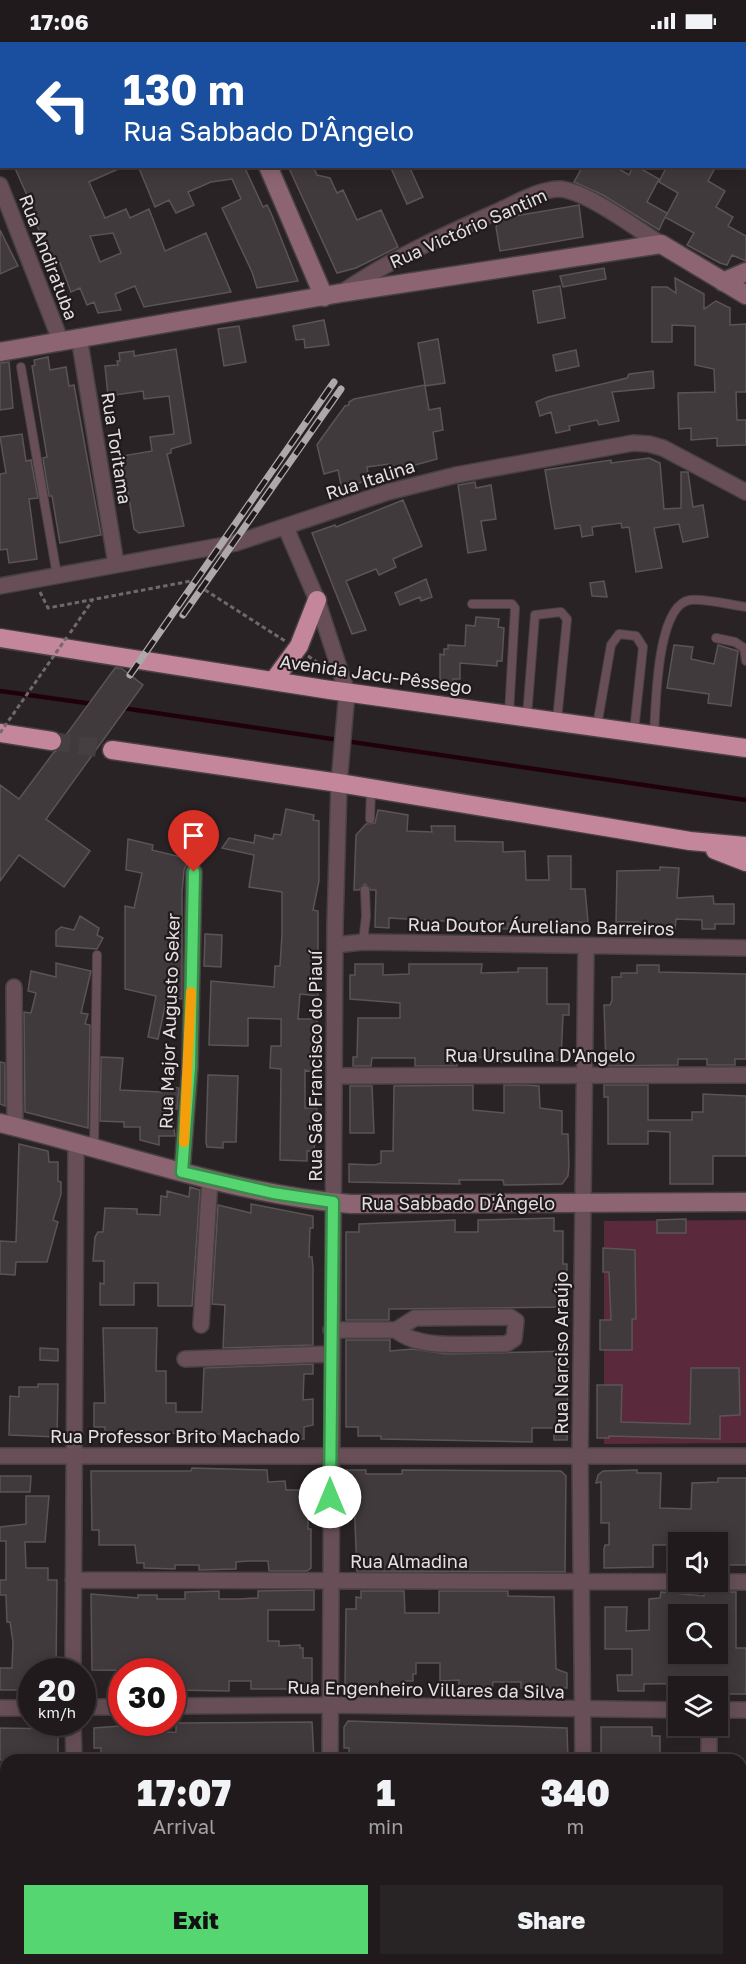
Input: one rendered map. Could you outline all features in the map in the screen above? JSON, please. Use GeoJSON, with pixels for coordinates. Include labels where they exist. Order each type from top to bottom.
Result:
{"type":"FeatureCollection","features":[{"type":"Feature","properties":{"kind":"highway"},"geometry":{"type":"LineString","coordinates":[[274,680],[297,648],[316,600]]}},
{"type":"Feature","properties":{"kind":"highway","name":"Avenida Jacu-Pêssego"},"geometry":{"type":"LineString","coordinates":[[0,638],[274,680],[342,697],[527,716],[746,748]]}},
{"type":"Feature","properties":{"kind":"highway"},"geometry":{"type":"LineString","coordinates":[[0,733],[52,741]]}},
{"type":"Feature","properties":{"kind":"highway"},"geometry":{"type":"LineString","coordinates":[[112,750],[371,788],[690,841],[746,846]]}},
{"type":"Feature","properties":{"kind":"highway"},"geometry":{"type":"LineString","coordinates":[[690,841],[746,861]]}},
{"type":"Feature","properties":{"kind":"street"},"geometry":{"type":"LineString","coordinates":[[269,168],[333,295]]}},
{"type":"Feature","properties":{"kind":"street","name":"Rua Andiratuba"},"geometry":{"type":"LineString","coordinates":[[0,185],[61,342]]}},
{"type":"Feature","properties":{"kind":"street","name":"Rua Victório Santim"},"geometry":{"type":"LineString","coordinates":[[333,295],[372,271],[451,232],[525,199],[559,189],[579,195],[746,295]]}},
{"type":"Feature","properties":{"kind":"street","name":"Rua Victório Santim"},"geometry":{"type":"LineString","coordinates":[[0,352],[333,295],[661,244]]}},
{"type":"Feature","properties":{"kind":"street"},"geometry":{"type":"LineString","coordinates":[[723,282],[746,272]]}},
{"type":"Feature","properties":{"kind":"street","name":"Rua Toritama"},"geometry":{"type":"LineString","coordinates":[[79,338],[116,564]]}},
{"type":"Feature","properties":{"kind":"street","name":"Rua Italina"},"geometry":{"type":"LineString","coordinates":[[0,586],[236,543],[388,492],[427,482],[542,458],[633,444],[649,444],[663,448],[746,492]]}},
{"type":"Feature","properties":{"kind":"street","name":"Rua São Francisco do Piauí"},"geometry":{"type":"LineString","coordinates":[[286,528],[316,600],[342,697],[335,945],[330,1354],[330,1754]]}},
{"type":"Feature","properties":{"kind":"street","name":"Rua Major Augusto Seker"},"geometry":{"type":"LineString","coordinates":[[182,1172],[190,1067],[194,872]]}},
{"type":"Feature","properties":{"kind":"street","name":"Rua Doutor Áureliano Barreiros"},"geometry":{"type":"LineString","coordinates":[[335,945],[363,942],[746,948]]}},
{"type":"Feature","properties":{"kind":"street","name":"Rua Narciso Araújo"},"geometry":{"type":"LineString","coordinates":[[583,1754],[580,1456],[586,946]]}},
{"type":"Feature","properties":{"kind":"street"},"geometry":{"type":"LineString","coordinates":[[8,1124],[14,987]]}},
{"type":"Feature","properties":{"kind":"street","name":"Rua Ursulina D'Angelo"},"geometry":{"type":"LineString","coordinates":[[334,1076],[746,1075]]}},
{"type":"Feature","properties":{"kind":"street","name":"Rua Sabbado D'Ângelo"},"geometry":{"type":"LineString","coordinates":[[8,1124],[182,1172],[273,1193],[333,1202],[746,1203]]}},
{"type":"Feature","properties":{"kind":"street"},"geometry":{"type":"LineString","coordinates":[[73,1658],[72,1456],[85,1144]]}},
{"type":"Feature","properties":{"kind":"street"},"geometry":{"type":"LineString","coordinates":[[201,1325],[210,1178]]}},
{"type":"Feature","properties":{"kind":"street"},"geometry":{"type":"LineString","coordinates":[[331,1330],[396,1330],[408,1320],[416,1318],[510,1317],[516,1321],[514,1339],[506,1344],[420,1343],[404,1337],[396,1330]]}},
{"type":"Feature","properties":{"kind":"street"},"geometry":{"type":"LineString","coordinates":[[185,1359],[330,1354]]}},
{"type":"Feature","properties":{"kind":"street","name":"Rua Professor Brito Machado"},"geometry":{"type":"LineString","coordinates":[[0,1456],[746,1456]]}},
{"type":"Feature","properties":{"kind":"street","name":"Rua Almadina"},"geometry":{"type":"LineString","coordinates":[[73,1580],[746,1582]]}},
{"type":"Feature","properties":{"kind":"street","name":"Rua Engenheiro Villares da Silva"},"geometry":{"type":"LineString","coordinates":[[186,1706],[329,1705],[583,1711],[668,1710]]}},
{"type":"Feature","properties":{"kind":"street"},"geometry":{"type":"LineString","coordinates":[[0,1708],[18,1708]]}},
{"type":"Feature","properties":{"kind":"street"},"geometry":{"type":"LineString","coordinates":[[728,1710],[746,1710]]}},
{"type":"Feature","properties":{"kind":"street"},"geometry":{"type":"LineString","coordinates":[[73,1736],[74,1754]]}},
{"type":"Feature","properties":{"kind":"street"},"geometry":{"type":"LineString","coordinates":[[709,1736],[709,1754]]}},
{"type":"Feature","properties":{"kind":"lane"},"geometry":{"type":"LineString","coordinates":[[21,367],[57,575]]}},
{"type":"Feature","properties":{"kind":"lane"},"geometry":{"type":"LineString","coordinates":[[654,734],[660,664],[668,620],[678,605],[690,600],[746,607]]}},
{"type":"Feature","properties":{"kind":"lane"},"geometry":{"type":"LineString","coordinates":[[472,604],[512,604],[515,608],[509,714]]}},
{"type":"Feature","properties":{"kind":"lane"},"geometry":{"type":"LineString","coordinates":[[527,716],[534,618],[538,614],[561,612],[567,619],[557,720]]}},
{"type":"Feature","properties":{"kind":"lane"},"geometry":{"type":"LineString","coordinates":[[597,726],[611,645],[619,634],[636,636],[643,647],[634,731]]}},
{"type":"Feature","properties":{"kind":"lane"},"geometry":{"type":"LineString","coordinates":[[716,638],[735,642],[744,648],[746,661]]}},
{"type":"Feature","properties":{"kind":"lane"},"geometry":{"type":"LineString","coordinates":[[370,819],[371,788]]}},
{"type":"Feature","properties":{"kind":"lane"},"geometry":{"type":"LineString","coordinates":[[363,942],[366,916],[365,890]]}},
{"type":"Feature","properties":{"kind":"lane"},"geometry":{"type":"LineString","coordinates":[[85,1144],[97,955]]}},
{"type":"Feature","properties":{"kind":"path"},"geometry":{"type":"LineString","coordinates":[[34,579],[48,608],[191,581],[328,670],[342,697]]}},
{"type":"Feature","properties":{"kind":"path"},"geometry":{"type":"LineString","coordinates":[[0,733],[92,601]]}},
{"type":"Feature","properties":{"kind":"shaded area"},"geometry":{"type":"Polygon","coordinates":[[[746,1220],[746,1443],[604,1444],[604,1221],[746,1220]]]}},
{"type":"Feature","properties":{"kind":"building"},"geometry":{"type":"Polygon","coordinates":[[[15,168],[120,168],[89,182],[105,218],[126,209],[130,218],[149,209],[165,251],[206,233],[231,292],[144,307],[135,286],[115,294],[121,310],[98,313],[94,302],[87,305],[80,288],[71,292],[60,263],[55,265],[31,213],[34,211],[15,168]],[[113,233],[90,236],[100,262],[121,253],[113,233]]]}},
{"type":"Feature","properties":{"kind":"building"},"geometry":{"type":"Polygon","coordinates":[[[139,168],[245,168],[263,207],[267,205],[271,213],[298,281],[257,288],[252,272],[222,208],[241,199],[232,179],[211,182],[188,192],[194,205],[176,213],[169,200],[155,207],[139,168]]]}},
{"type":"Feature","properties":{"kind":"building"},"geometry":{"type":"Polygon","coordinates":[[[289,168],[314,168],[317,175],[330,178],[337,193],[343,190],[357,220],[381,210],[398,247],[356,268],[337,273],[289,168]]]}},
{"type":"Feature","properties":{"kind":"building"},"geometry":{"type":"Polygon","coordinates":[[[391,168],[410,168],[423,197],[407,204],[391,168]]]}},
{"type":"Feature","properties":{"kind":"building"},"geometry":{"type":"Polygon","coordinates":[[[582,168],[617,168],[629,175],[632,168],[640,168],[659,179],[647,202],[667,213],[666,216],[678,193],[659,182],[666,168],[715,168],[708,181],[725,191],[716,207],[733,217],[728,226],[746,236],[746,261],[732,255],[727,265],[720,263],[687,245],[694,233],[665,217],[659,230],[603,195],[574,182],[582,168]]]}},
{"type":"Feature","properties":{"kind":"building"},"geometry":{"type":"Polygon","coordinates":[[[579,205],[583,237],[500,251],[496,227],[499,221],[509,217],[579,205]]]}},
{"type":"Feature","properties":{"kind":"building"},"geometry":{"type":"Polygon","coordinates":[[[0,230],[18,266],[0,274],[0,230]]]}},
{"type":"Feature","properties":{"kind":"building"},"geometry":{"type":"Polygon","coordinates":[[[604,268],[606,279],[563,287],[560,276],[604,268]]]}},
{"type":"Feature","properties":{"kind":"building"},"geometry":{"type":"Polygon","coordinates":[[[675,278],[704,294],[704,309],[716,301],[730,308],[730,325],[746,324],[746,392],[736,392],[737,420],[746,420],[746,445],[717,446],[717,438],[691,440],[691,428],[679,429],[678,393],[715,392],[714,369],[695,365],[695,326],[672,325],[672,342],[652,342],[652,287],[667,287],[676,293],[675,278]]]}},
{"type":"Feature","properties":{"kind":"building"},"geometry":{"type":"Polygon","coordinates":[[[560,286],[565,318],[538,323],[533,291],[560,286]]]}},
{"type":"Feature","properties":{"kind":"building"},"geometry":{"type":"Polygon","coordinates":[[[324,320],[329,345],[305,348],[304,339],[296,340],[293,326],[324,320]]]}},
{"type":"Feature","properties":{"kind":"building"},"geometry":{"type":"Polygon","coordinates":[[[239,326],[246,362],[224,366],[218,329],[239,326]]]}},
{"type":"Feature","properties":{"kind":"building"},"geometry":{"type":"Polygon","coordinates":[[[438,339],[445,383],[425,386],[429,410],[440,408],[443,430],[433,432],[437,459],[390,472],[389,464],[367,467],[369,479],[342,490],[338,470],[324,474],[317,445],[345,406],[354,399],[425,385],[418,343],[438,339]]]}},
{"type":"Feature","properties":{"kind":"building"},"geometry":{"type":"Polygon","coordinates":[[[176,349],[191,443],[171,449],[171,453],[167,454],[184,526],[139,533],[134,529],[122,456],[152,451],[150,437],[174,434],[169,396],[144,399],[143,391],[108,396],[105,366],[118,365],[119,353],[134,351],[134,356],[176,349]]]}},
{"type":"Feature","properties":{"kind":"building"},"geometry":{"type":"Polygon","coordinates":[[[576,350],[579,366],[556,371],[553,355],[576,350]]]}},
{"type":"Feature","properties":{"kind":"building"},"geometry":{"type":"Polygon","coordinates":[[[48,357],[50,370],[66,367],[69,386],[74,385],[101,535],[60,543],[52,496],[49,496],[43,458],[47,457],[32,366],[35,365],[34,360],[48,357]]]}},
{"type":"Feature","properties":{"kind":"building"},"geometry":{"type":"Polygon","coordinates":[[[9,362],[13,408],[0,410],[0,363],[9,362]]]}},
{"type":"Feature","properties":{"kind":"building"},"geometry":{"type":"Polygon","coordinates":[[[653,371],[654,388],[612,392],[619,421],[599,425],[597,420],[569,426],[570,430],[556,433],[551,412],[540,416],[536,402],[548,397],[627,378],[629,374],[653,371]]]}},
{"type":"Feature","properties":{"kind":"building"},"geometry":{"type":"Polygon","coordinates":[[[22,434],[26,461],[31,460],[38,498],[29,499],[37,559],[9,563],[7,549],[0,550],[0,474],[6,473],[0,437],[22,434]]]}},
{"type":"Feature","properties":{"kind":"building"},"geometry":{"type":"Polygon","coordinates":[[[649,458],[660,463],[664,509],[681,508],[681,472],[688,472],[693,507],[703,505],[708,537],[683,542],[679,524],[654,528],[662,568],[636,572],[629,527],[622,528],[621,523],[592,527],[593,535],[582,537],[580,525],[555,529],[545,470],[611,460],[611,463],[649,458]]]}},
{"type":"Feature","properties":{"kind":"building"},"geometry":{"type":"Polygon","coordinates":[[[475,482],[476,488],[491,485],[496,519],[481,521],[486,550],[468,553],[458,485],[475,482]]]}},
{"type":"Feature","properties":{"kind":"building"},"geometry":{"type":"Polygon","coordinates":[[[403,500],[422,546],[393,559],[396,567],[379,575],[376,569],[346,581],[366,630],[352,634],[312,533],[335,525],[336,527],[403,500]]]}},
{"type":"Feature","properties":{"kind":"building"},"geometry":{"type":"Polygon","coordinates":[[[426,579],[432,597],[421,601],[420,597],[400,605],[395,593],[426,579]]]}},
{"type":"Feature","properties":{"kind":"building"},"geometry":{"type":"Polygon","coordinates":[[[604,581],[607,597],[592,596],[590,583],[604,581]]]}},
{"type":"Feature","properties":{"kind":"building"},"geometry":{"type":"Polygon","coordinates":[[[476,617],[499,619],[498,627],[504,628],[502,661],[497,661],[497,666],[460,663],[460,679],[453,679],[453,682],[440,680],[440,654],[444,655],[444,649],[448,649],[448,645],[465,646],[466,625],[475,626],[476,617]]]}},
{"type":"Feature","properties":{"kind":"building"},"geometry":{"type":"Polygon","coordinates":[[[674,645],[693,647],[691,659],[714,664],[718,645],[738,651],[731,706],[708,703],[709,694],[667,688],[674,645]]]}},
{"type":"Feature","properties":{"kind":"building"},"geometry":{"type":"Polygon","coordinates":[[[115,668],[121,668],[143,685],[46,819],[90,851],[64,887],[19,855],[0,881],[0,785],[19,799],[54,752],[61,748],[63,739],[115,668]]]}},
{"type":"Feature","properties":{"kind":"building"},"geometry":{"type":"Polygon","coordinates":[[[286,809],[314,815],[313,820],[319,821],[319,881],[313,910],[318,911],[318,996],[300,994],[298,1019],[317,1019],[316,1073],[305,1070],[305,1108],[317,1108],[314,1151],[307,1151],[307,1161],[280,1160],[281,1069],[270,1068],[271,1046],[281,1046],[281,1019],[248,1018],[248,1046],[209,1045],[211,981],[274,987],[275,966],[280,966],[282,892],[249,887],[254,855],[222,848],[229,838],[254,843],[255,835],[273,839],[274,834],[281,835],[286,809]]]}},
{"type":"Feature","properties":{"kind":"building"},"geometry":{"type":"Polygon","coordinates":[[[378,810],[408,815],[407,831],[432,832],[431,826],[455,826],[455,841],[503,842],[503,852],[525,851],[526,880],[549,880],[548,856],[571,856],[571,889],[585,889],[588,922],[508,924],[508,929],[480,928],[480,923],[389,918],[389,928],[375,927],[376,890],[371,890],[365,884],[359,890],[354,890],[356,835],[366,824],[375,823],[378,810]]]}},
{"type":"Feature","properties":{"kind":"building"},"geometry":{"type":"Polygon","coordinates":[[[128,839],[153,845],[152,850],[189,859],[184,870],[182,892],[182,999],[167,997],[158,1039],[148,1037],[156,996],[125,989],[125,906],[134,908],[142,873],[126,870],[128,839]]]}},
{"type":"Feature","properties":{"kind":"building"},"geometry":{"type":"Polygon","coordinates":[[[660,867],[679,868],[677,898],[713,896],[714,904],[734,904],[734,924],[715,924],[715,929],[702,929],[702,920],[676,919],[675,929],[638,929],[638,922],[616,922],[617,871],[660,870],[660,867]]]}},
{"type":"Feature","properties":{"kind":"building"},"geometry":{"type":"Polygon","coordinates":[[[80,916],[99,928],[97,935],[103,938],[97,949],[56,946],[56,931],[61,927],[74,930],[80,916]]]}},
{"type":"Feature","properties":{"kind":"building"},"geometry":{"type":"Polygon","coordinates":[[[205,934],[222,935],[221,967],[204,966],[205,934]]]}},
{"type":"Feature","properties":{"kind":"building"},"geometry":{"type":"Polygon","coordinates":[[[56,963],[91,971],[81,1013],[88,1014],[85,1024],[90,1025],[88,1128],[25,1112],[24,1012],[31,1013],[36,993],[28,991],[31,971],[56,977],[56,963]]]}},
{"type":"Feature","properties":{"kind":"building"},"geometry":{"type":"Polygon","coordinates":[[[355,964],[383,964],[383,975],[409,974],[409,964],[482,964],[481,973],[518,972],[518,968],[547,968],[547,1004],[569,1004],[569,1015],[563,1015],[561,1060],[536,1060],[536,1056],[510,1055],[510,1062],[489,1062],[489,1059],[481,1057],[457,1058],[457,1066],[415,1066],[415,1058],[372,1058],[371,1066],[353,1066],[353,1057],[357,1057],[358,1018],[400,1018],[400,1003],[350,999],[350,975],[355,975],[355,964]]]}},
{"type":"Feature","properties":{"kind":"building"},"geometry":{"type":"Polygon","coordinates":[[[637,965],[659,965],[659,972],[746,974],[746,1059],[735,1059],[735,1065],[707,1065],[707,1059],[678,1059],[678,1065],[606,1066],[604,1005],[610,1005],[612,1000],[612,977],[621,977],[621,973],[637,973],[637,965]]]}},
{"type":"Feature","properties":{"kind":"building"},"geometry":{"type":"Polygon","coordinates":[[[101,1057],[123,1058],[120,1090],[161,1092],[163,1085],[179,1088],[177,1109],[171,1109],[175,1136],[159,1136],[159,1145],[140,1140],[140,1127],[124,1127],[124,1122],[100,1121],[101,1057]]]}},
{"type":"Feature","properties":{"kind":"building"},"geometry":{"type":"Polygon","coordinates":[[[0,1062],[5,1063],[5,1106],[0,1104],[0,1062]]]}},
{"type":"Feature","properties":{"kind":"building"},"geometry":{"type":"Polygon","coordinates":[[[208,1075],[238,1076],[236,1142],[223,1142],[223,1148],[207,1147],[208,1075]]]}},
{"type":"Feature","properties":{"kind":"building"},"geometry":{"type":"Polygon","coordinates":[[[473,1085],[473,1110],[504,1113],[504,1085],[525,1085],[539,1086],[540,1108],[562,1111],[562,1134],[568,1134],[569,1165],[568,1176],[562,1184],[504,1185],[503,1180],[459,1180],[460,1184],[349,1182],[349,1164],[375,1165],[381,1163],[381,1151],[393,1151],[394,1086],[473,1085]]]}},
{"type":"Feature","properties":{"kind":"building"},"geometry":{"type":"Polygon","coordinates":[[[604,1085],[648,1085],[648,1120],[692,1120],[692,1112],[703,1112],[703,1094],[746,1096],[746,1156],[713,1156],[713,1184],[670,1184],[670,1132],[648,1131],[648,1144],[608,1144],[608,1097],[604,1097],[604,1085]]]}},
{"type":"Feature","properties":{"kind":"building"},"geometry":{"type":"Polygon","coordinates":[[[350,1086],[372,1086],[374,1133],[350,1133],[350,1086]]]}},
{"type":"Feature","properties":{"kind":"building"},"geometry":{"type":"Polygon","coordinates":[[[19,1144],[48,1151],[49,1162],[58,1162],[61,1194],[53,1220],[58,1222],[47,1262],[16,1262],[15,1275],[0,1274],[0,1241],[16,1242],[19,1144]]]}},
{"type":"Feature","properties":{"kind":"building"},"geometry":{"type":"Polygon","coordinates":[[[190,1187],[200,1190],[192,1306],[158,1306],[158,1283],[134,1283],[134,1305],[100,1305],[100,1283],[104,1284],[104,1261],[93,1261],[95,1237],[98,1232],[103,1232],[105,1208],[137,1209],[137,1214],[160,1215],[161,1196],[167,1197],[167,1191],[189,1197],[190,1187]]]}},
{"type":"Feature","properties":{"kind":"building"},"geometry":{"type":"Polygon","coordinates":[[[251,1204],[313,1216],[313,1228],[310,1228],[309,1257],[312,1257],[313,1268],[313,1345],[223,1348],[225,1305],[212,1304],[218,1205],[251,1213],[251,1204]]]}},
{"type":"Feature","properties":{"kind":"building"},"geometry":{"type":"Polygon","coordinates":[[[554,1218],[554,1231],[563,1231],[563,1264],[567,1264],[566,1307],[389,1309],[389,1320],[346,1320],[346,1232],[359,1232],[359,1224],[455,1220],[455,1232],[478,1232],[478,1220],[554,1218]]]}},
{"type":"Feature","properties":{"kind":"building"},"geometry":{"type":"Polygon","coordinates":[[[686,1219],[686,1233],[657,1233],[657,1220],[686,1219]]]}},
{"type":"Feature","properties":{"kind":"building"},"geometry":{"type":"Polygon","coordinates":[[[603,1248],[635,1250],[636,1319],[632,1319],[632,1350],[600,1350],[600,1320],[611,1320],[609,1272],[603,1272],[603,1248]]]}},
{"type":"Feature","properties":{"kind":"building"},"geometry":{"type":"Polygon","coordinates":[[[103,1328],[157,1328],[156,1371],[166,1371],[166,1403],[176,1403],[176,1412],[202,1412],[204,1368],[313,1364],[313,1374],[304,1374],[303,1400],[313,1399],[313,1425],[304,1427],[304,1439],[290,1439],[290,1435],[221,1438],[221,1434],[166,1433],[166,1436],[105,1436],[105,1427],[94,1427],[94,1403],[105,1403],[103,1328]]]}},
{"type":"Feature","properties":{"kind":"building"},"geometry":{"type":"Polygon","coordinates":[[[346,1340],[390,1340],[390,1351],[413,1349],[447,1354],[568,1351],[567,1440],[554,1440],[554,1428],[532,1428],[532,1442],[381,1439],[381,1436],[358,1436],[358,1427],[346,1427],[346,1340]]]}},
{"type":"Feature","properties":{"kind":"building"},"geometry":{"type":"Polygon","coordinates":[[[40,1348],[58,1349],[58,1361],[40,1360],[40,1348]]]}},
{"type":"Feature","properties":{"kind":"building"},"geometry":{"type":"Polygon","coordinates":[[[691,1368],[739,1368],[740,1415],[720,1416],[720,1439],[609,1436],[609,1438],[597,1438],[597,1385],[622,1385],[621,1422],[690,1424],[691,1368]]]}},
{"type":"Feature","properties":{"kind":"building"},"geometry":{"type":"Polygon","coordinates":[[[38,1384],[58,1384],[57,1437],[9,1435],[10,1396],[19,1397],[19,1387],[38,1387],[38,1384]]]}},
{"type":"Feature","properties":{"kind":"building"},"geometry":{"type":"Polygon","coordinates":[[[192,1468],[267,1470],[268,1482],[285,1481],[286,1490],[301,1490],[302,1509],[308,1509],[308,1529],[311,1529],[311,1568],[307,1571],[269,1571],[268,1561],[248,1561],[236,1562],[236,1569],[199,1570],[199,1565],[175,1565],[175,1569],[144,1568],[144,1563],[137,1563],[135,1545],[99,1545],[99,1530],[92,1530],[91,1471],[191,1471],[192,1468]]]}},
{"type":"Feature","properties":{"kind":"building"},"geometry":{"type":"Polygon","coordinates":[[[346,1470],[366,1470],[366,1474],[402,1474],[402,1470],[561,1471],[566,1476],[565,1572],[357,1571],[354,1500],[346,1501],[346,1470]]]}},
{"type":"Feature","properties":{"kind":"building"},"geometry":{"type":"Polygon","coordinates":[[[637,1470],[637,1473],[661,1473],[660,1508],[691,1509],[692,1483],[718,1482],[718,1478],[746,1478],[746,1565],[728,1565],[728,1532],[668,1532],[668,1545],[653,1545],[653,1567],[604,1568],[604,1549],[605,1545],[609,1545],[609,1523],[601,1523],[601,1482],[596,1483],[598,1475],[603,1471],[637,1470]]]}},
{"type":"Feature","properties":{"kind":"building"},"geometry":{"type":"Polygon","coordinates":[[[0,1476],[31,1476],[30,1492],[0,1492],[0,1476]]]}},
{"type":"Feature","properties":{"kind":"building"},"geometry":{"type":"Polygon","coordinates":[[[26,1496],[49,1496],[45,1542],[25,1542],[26,1568],[48,1568],[48,1580],[57,1580],[56,1658],[18,1658],[18,1690],[0,1690],[0,1668],[12,1668],[13,1642],[10,1622],[7,1622],[6,1595],[0,1595],[0,1580],[6,1580],[6,1541],[0,1541],[0,1527],[26,1524],[26,1496]]]}},
{"type":"Feature","properties":{"kind":"building"},"geometry":{"type":"Polygon","coordinates":[[[314,1590],[314,1610],[268,1610],[268,1641],[279,1641],[279,1646],[300,1645],[300,1648],[303,1648],[303,1658],[312,1658],[312,1689],[251,1689],[251,1681],[229,1681],[229,1691],[186,1690],[186,1658],[108,1658],[108,1670],[96,1670],[96,1658],[92,1658],[91,1594],[138,1598],[138,1595],[157,1595],[157,1599],[185,1599],[185,1592],[219,1591],[219,1599],[239,1599],[258,1598],[258,1591],[314,1590]]]}},
{"type":"Feature","properties":{"kind":"building"},"geometry":{"type":"Polygon","coordinates":[[[361,1591],[404,1591],[405,1613],[439,1613],[439,1591],[508,1591],[508,1596],[554,1597],[556,1669],[567,1673],[567,1688],[521,1688],[521,1682],[493,1682],[492,1692],[475,1691],[476,1687],[459,1687],[459,1680],[440,1681],[440,1663],[416,1663],[416,1674],[413,1674],[413,1681],[404,1681],[404,1688],[358,1685],[358,1689],[345,1688],[346,1609],[356,1609],[356,1597],[361,1598],[361,1591]]]}},
{"type":"Feature","properties":{"kind":"building"},"geometry":{"type":"Polygon","coordinates":[[[661,1592],[704,1596],[704,1592],[736,1592],[736,1648],[746,1648],[746,1694],[728,1694],[728,1676],[668,1676],[668,1684],[644,1684],[644,1691],[618,1691],[617,1675],[632,1675],[632,1649],[605,1649],[605,1607],[627,1607],[626,1631],[649,1630],[649,1599],[660,1598],[661,1592]]]}},
{"type":"Feature","properties":{"kind":"building"},"geometry":{"type":"Polygon","coordinates":[[[348,1721],[567,1728],[568,1754],[349,1754],[349,1748],[344,1748],[344,1727],[348,1721]]]}},
{"type":"Feature","properties":{"kind":"building"},"geometry":{"type":"Polygon","coordinates":[[[312,1722],[314,1754],[101,1754],[101,1748],[94,1748],[96,1728],[108,1727],[108,1736],[186,1736],[186,1723],[312,1722]]]}},
{"type":"Feature","properties":{"kind":"building"},"geometry":{"type":"Polygon","coordinates":[[[601,1727],[652,1727],[652,1736],[660,1736],[660,1754],[601,1754],[601,1727]]]}},
{"type":"Feature","properties":{"kind":"building"},"geometry":{"type":"Polygon","coordinates":[[[0,1728],[18,1728],[18,1736],[58,1736],[58,1754],[0,1754],[0,1728]]]}},
{"type":"Feature","properties":{"kind":"waterway"},"geometry":{"type":"LineString","coordinates":[[0,691],[93,704]]}},
{"type":"Feature","properties":{"kind":"waterway"},"geometry":{"type":"LineString","coordinates":[[122,708],[746,800]]}},
{"type":"Feature","properties":{"kind":"tunnel"},"geometry":{"type":"LineString","coordinates":[[52,741],[112,750]]}},
{"type":"Feature","properties":{"kind":"railway"},"geometry":{"type":"LineString","coordinates":[[130,675],[334,382]]}},
{"type":"Feature","properties":{"kind":"railway"},"geometry":{"type":"LineString","coordinates":[[183,615],[341,389]]}},
{"type":"Feature","properties":{"kind":"slow traffic"},"geometry":{"type":"LineString","coordinates":[[184,1142],[190,1067],[191,992]]}},
{"type":"Feature","properties":{"kind":"route"},"geometry":{"type":"LineString","coordinates":[[194,872],[190,1067],[182,1172],[273,1193],[333,1202],[330,1497]]}}]}
